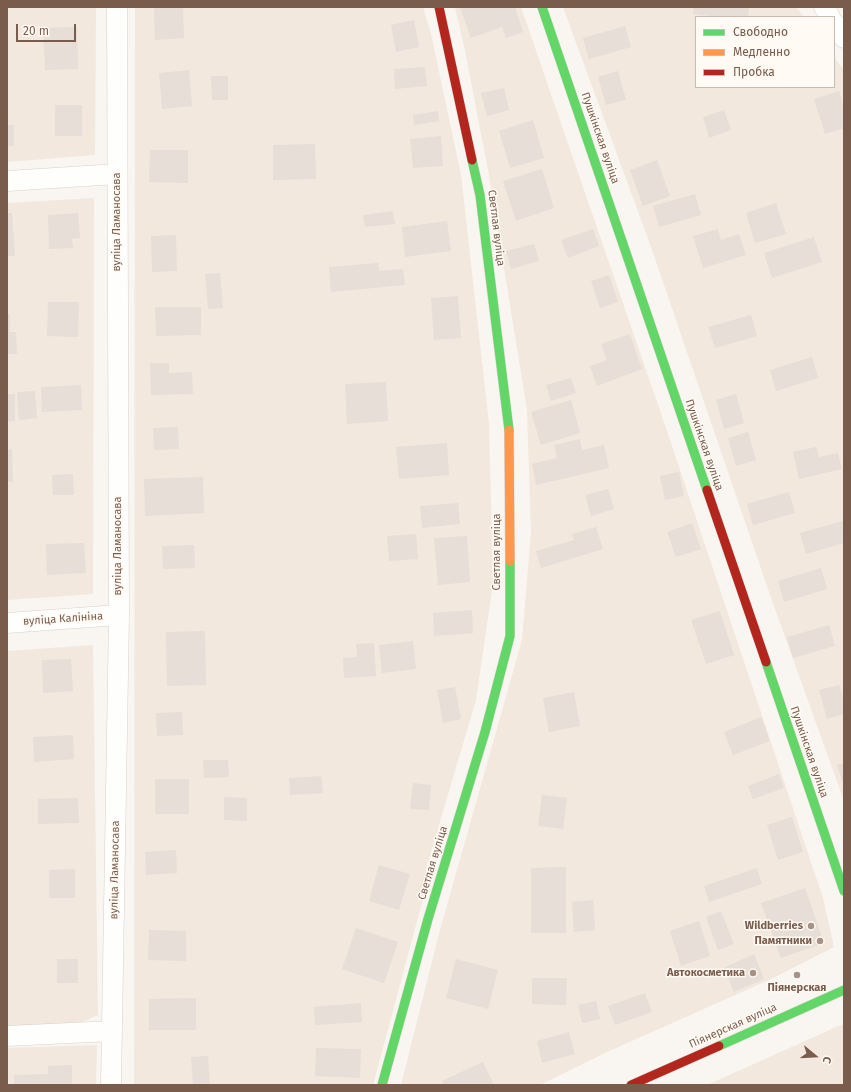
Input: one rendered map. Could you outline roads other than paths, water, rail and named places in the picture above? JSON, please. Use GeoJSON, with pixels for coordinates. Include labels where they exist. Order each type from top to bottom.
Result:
{"type":"FeatureCollection","features":[{"type":"Feature","properties":{"kind":"main road","name":"Светлая вуліца"},"geometry":{"type":"LineString","coordinates":[[382,1085],[426,926],[485,732],[510,636],[509,429],[480,195],[439,7]]}},
{"type":"Feature","properties":{"kind":"main road","name":"Пушкінская вуліца"},"geometry":{"type":"LineString","coordinates":[[542,7],[844,891]]}},
{"type":"Feature","properties":{"kind":"main road","name":"Піянерская вуліца"},"geometry":{"type":"LineString","coordinates":[[631,1085],[844,990]]}},
{"type":"Feature","properties":{"kind":"street","name":"вуліца Ламаносава"},"geometry":{"type":"LineString","coordinates":[[112,1085],[119,615],[117,7]]}},
{"type":"Feature","properties":{"kind":"street"},"geometry":{"type":"LineString","coordinates":[[824,7],[829,16]]}},
{"type":"Feature","properties":{"kind":"street"},"geometry":{"type":"LineString","coordinates":[[835,24],[844,38]]}},
{"type":"Feature","properties":{"kind":"street"},"geometry":{"type":"LineString","coordinates":[[7,181],[117,174]]}},
{"type":"Feature","properties":{"kind":"street","name":"вуліца Калініна"},"geometry":{"type":"LineString","coordinates":[[7,623],[119,615]]}},
{"type":"Feature","properties":{"kind":"street"},"geometry":{"type":"LineString","coordinates":[[7,1036],[112,1031]]}},
{"type":"Feature","properties":{"kind":"place","name":"Wildberries"},"geometry":{"type":"Point","coordinates":[811,926]}},
{"type":"Feature","properties":{"kind":"place","name":"Памятники"},"geometry":{"type":"Point","coordinates":[820,941]}},
{"type":"Feature","properties":{"kind":"place","name":"Автокосметика"},"geometry":{"type":"Point","coordinates":[753,973]}},
{"type":"Feature","properties":{"kind":"place","name":"Піянерская"},"geometry":{"type":"Point","coordinates":[797,975]}}]}
